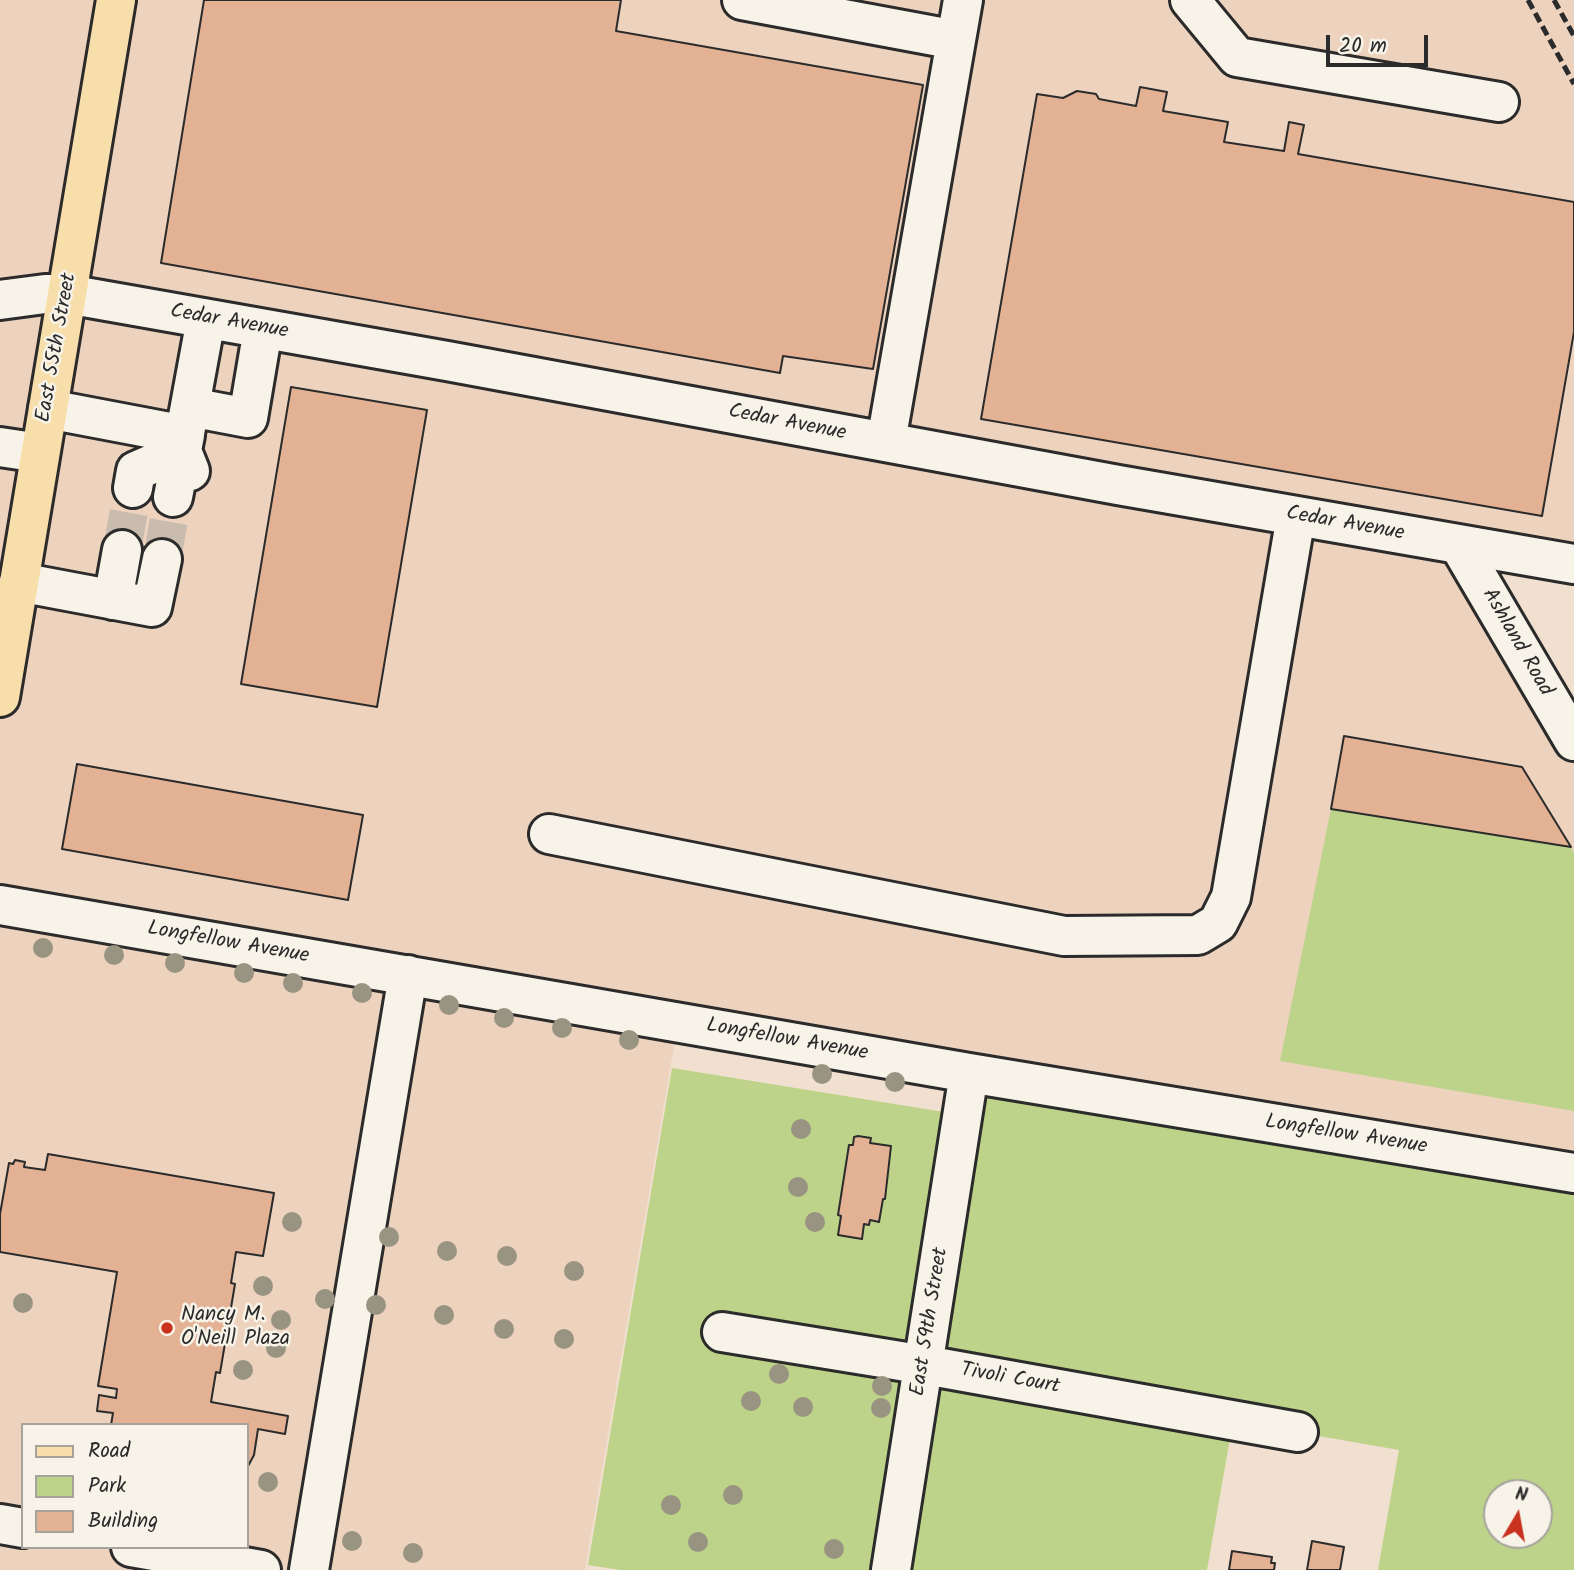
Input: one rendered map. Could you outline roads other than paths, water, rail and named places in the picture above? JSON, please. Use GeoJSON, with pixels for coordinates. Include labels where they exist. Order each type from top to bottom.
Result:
{"type":"FeatureCollection","features":[{"type":"Feature","properties":{"kind":"main road","name":"East 55th Street"},"geometry":{"type":"LineString","coordinates":[[0,697],[116,0]]}},
{"type":"Feature","properties":{"kind":"street"},"geometry":{"type":"LineString","coordinates":[[742,0],[956,40]]}},
{"type":"Feature","properties":{"kind":"street"},"geometry":{"type":"LineString","coordinates":[[886,442],[964,0]]}},
{"type":"Feature","properties":{"kind":"street"},"geometry":{"type":"LineString","coordinates":[[1189,0],[1237,57],[1499,102]]}},
{"type":"Feature","properties":{"kind":"street","name":"Cedar Avenue"},"geometry":{"type":"LineString","coordinates":[[0,300],[67,294],[1574,564]]}},
{"type":"Feature","properties":{"kind":"street"},"geometry":{"type":"LineString","coordinates":[[183,498],[186,431],[206,319]]}},
{"type":"Feature","properties":{"kind":"street"},"geometry":{"type":"LineString","coordinates":[[48,409],[186,431],[248,418],[263,329]]}},
{"type":"Feature","properties":{"kind":"street"},"geometry":{"type":"LineString","coordinates":[[133,488],[135,471],[186,431]]}},
{"type":"Feature","properties":{"kind":"street"},"geometry":{"type":"LineString","coordinates":[[0,447],[40,453]]}},
{"type":"Feature","properties":{"kind":"street"},"geometry":{"type":"LineString","coordinates":[[549,834],[1065,936],[1198,935],[1218,923],[1231,897],[1296,516]]}},
{"type":"Feature","properties":{"kind":"street","name":"Ashland Road"},"geometry":{"type":"LineString","coordinates":[[1459,545],[1574,741]]}},
{"type":"Feature","properties":{"kind":"street"},"geometry":{"type":"LineString","coordinates":[[113,600],[122,550]]}},
{"type":"Feature","properties":{"kind":"street"},"geometry":{"type":"LineString","coordinates":[[19,582],[152,607],[166,571]]}},
{"type":"Feature","properties":{"kind":"street","name":"Longfellow Avenue"},"geometry":{"type":"LineString","coordinates":[[0,905],[969,1073],[1574,1174]]}},
{"type":"Feature","properties":{"kind":"street"},"geometry":{"type":"LineString","coordinates":[[309,1570],[408,975]]}},
{"type":"Feature","properties":{"kind":"street","name":"East 59th Street"},"geometry":{"type":"LineString","coordinates":[[891,1570],[969,1073]]}},
{"type":"Feature","properties":{"kind":"street","name":"Tivoli Court"},"geometry":{"type":"LineString","coordinates":[[722,1332],[925,1365],[1297,1433]]}},
{"type":"Feature","properties":{"kind":"street"},"geometry":{"type":"LineString","coordinates":[[0,1524],[21,1528]]}},
{"type":"Feature","properties":{"kind":"street"},"geometry":{"type":"LineString","coordinates":[[142,1549],[261,1570]]}},
{"type":"Feature","properties":{"kind":"tunnel"},"geometry":{"type":"LineString","coordinates":[[122,550],[133,488]]}},
{"type":"Feature","properties":{"kind":"tunnel"},"geometry":{"type":"LineString","coordinates":[[162,559],[173,497]]}},
{"type":"Feature","properties":{"kind":"railway"},"geometry":{"type":"LineString","coordinates":[[1528,0],[1574,84]]}},
{"type":"Feature","properties":{"kind":"railway"},"geometry":{"type":"LineString","coordinates":[[1554,0],[1574,36]]}},
{"type":"Feature","properties":{"kind":"place","name":"Nancy M. O'Neill Plaza"},"geometry":{"type":"Point","coordinates":[167,1328]}}]}
